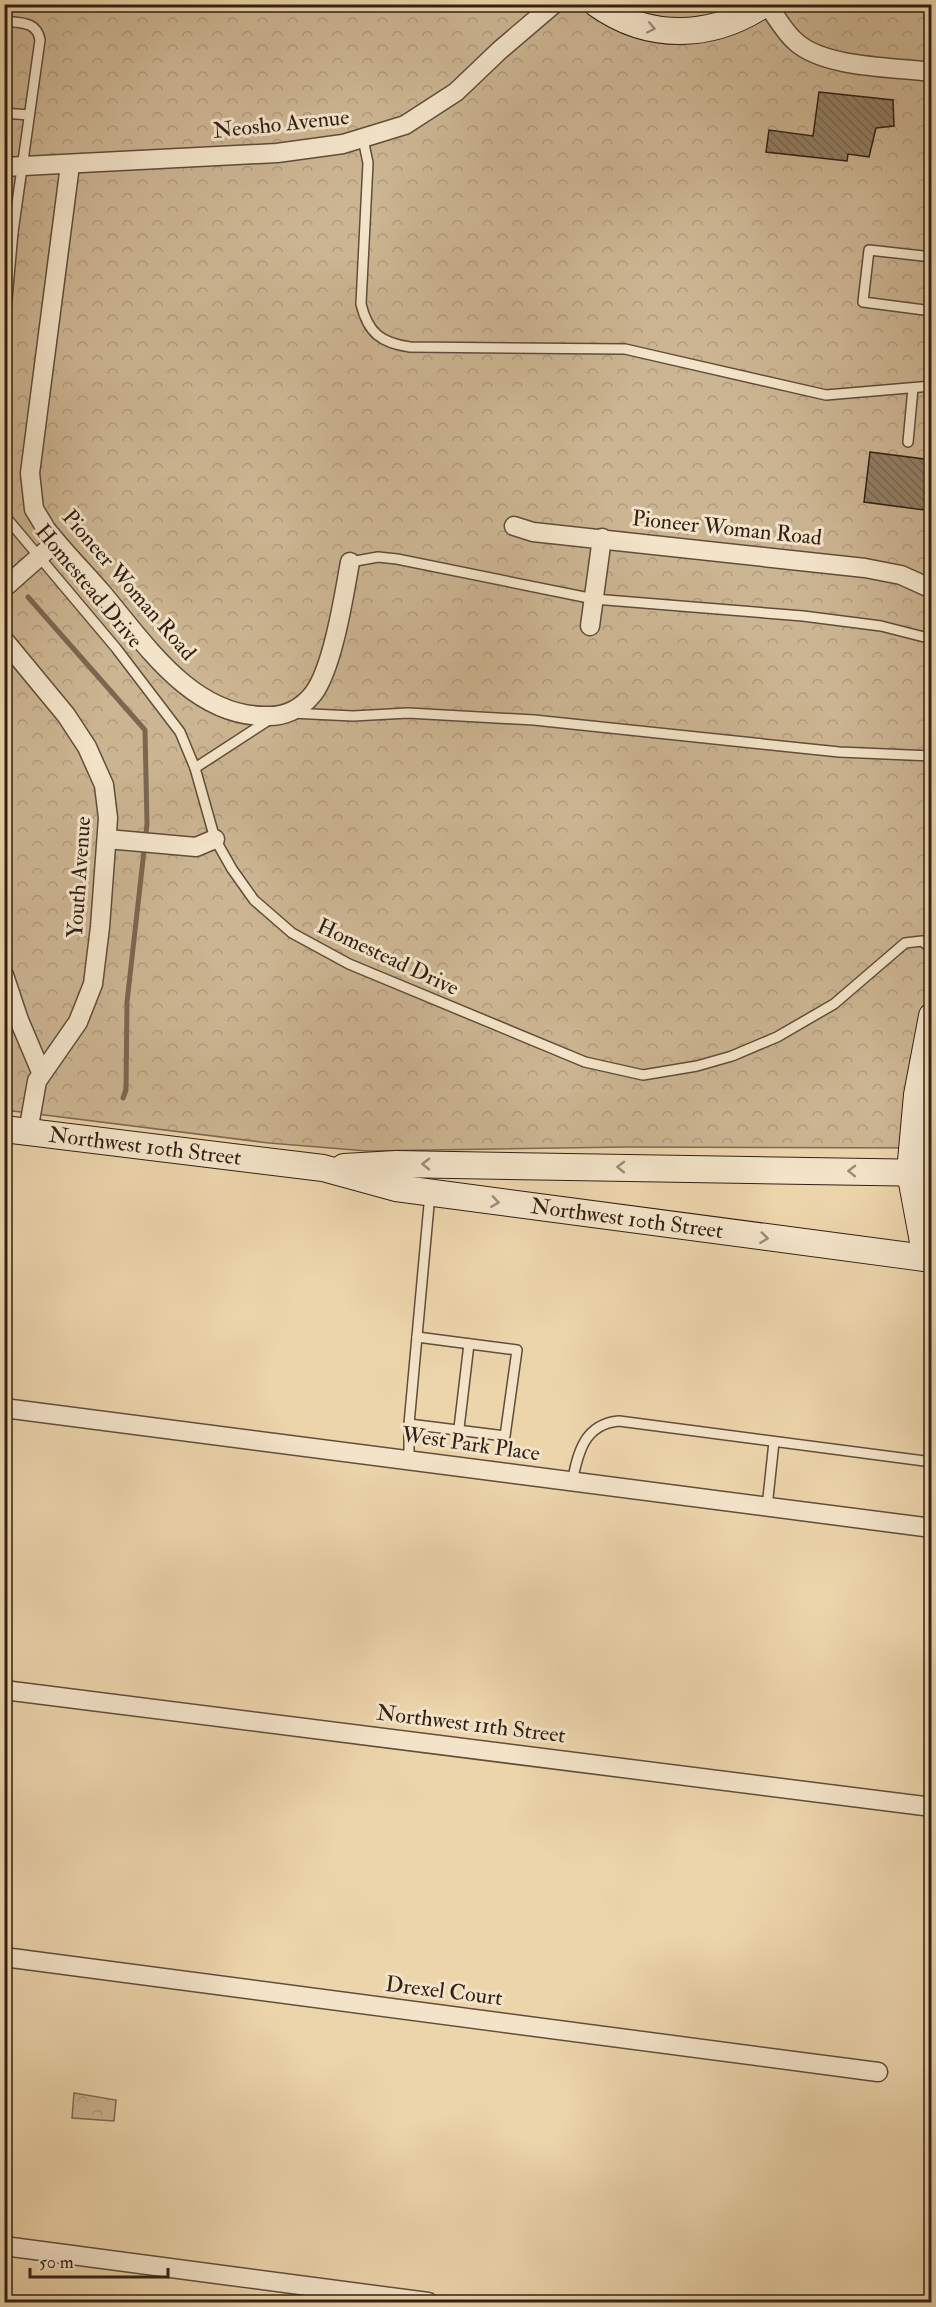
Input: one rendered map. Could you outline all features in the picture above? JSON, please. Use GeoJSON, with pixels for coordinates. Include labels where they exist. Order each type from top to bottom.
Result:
{"type":"FeatureCollection","features":[{"type":"Feature","properties":{"kind":"main road"},"geometry":{"type":"LineString","coordinates":[[597,4],[626,21],[674,32],[694,31],[730,23],[765,4]]}},
{"type":"Feature","properties":{"kind":"main road"},"geometry":{"type":"LineString","coordinates":[[930,1252],[921,1173],[917,1095],[932,1016]]}},
{"type":"Feature","properties":{"kind":"main road","name":"Northwest 10th Street"},"geometry":{"type":"LineString","coordinates":[[16,1130],[323,1168],[396,1188],[930,1252]]}},
{"type":"Feature","properties":{"kind":"main road","name":"Northwest 10th Street"},"geometry":{"type":"LineString","coordinates":[[323,1168],[396,1164],[921,1173]]}},
{"type":"Feature","properties":{"kind":"street","name":"Neosho Avenue"},"geometry":{"type":"LineString","coordinates":[[13,166],[70,165],[277,153],[315,149],[363,139],[405,125],[441,104],[554,4]]}},
{"type":"Feature","properties":{"kind":"street"},"geometry":{"type":"LineString","coordinates":[[765,4],[795,41],[811,52],[839,61],[932,72]]}},
{"type":"Feature","properties":{"kind":"street","name":"Pioneer Woman Road"},"geometry":{"type":"LineString","coordinates":[[70,165],[30,473],[34,509],[56,542],[182,683],[212,704],[235,714],[282,715]]}},
{"type":"Feature","properties":{"kind":"street","name":"Pioneer Woman Road"},"geometry":{"type":"LineString","coordinates":[[514,526],[534,532],[865,568],[901,575],[932,589]]}},
{"type":"Feature","properties":{"kind":"street"},"geometry":{"type":"LineString","coordinates":[[590,626],[602,538]]}},
{"type":"Feature","properties":{"kind":"street"},"geometry":{"type":"LineString","coordinates":[[4,588],[56,542]]}},
{"type":"Feature","properties":{"kind":"street"},"geometry":{"type":"LineString","coordinates":[[282,715],[314,693],[320,680],[336,636],[350,562]]}},
{"type":"Feature","properties":{"kind":"street","name":"Youth Avenue"},"geometry":{"type":"LineString","coordinates":[[4,640],[66,715],[87,747],[104,785],[107,839],[93,984],[78,1022],[41,1072],[16,1130]]}},
{"type":"Feature","properties":{"kind":"street"},"geometry":{"type":"LineString","coordinates":[[107,839],[201,846],[215,839]]}},
{"type":"Feature","properties":{"kind":"street"},"geometry":{"type":"LineString","coordinates":[[4,975],[19,1020],[41,1072]]}},
{"type":"Feature","properties":{"kind":"street","name":"West Park Place"},"geometry":{"type":"LineString","coordinates":[[4,1408],[932,1528]]}},
{"type":"Feature","properties":{"kind":"street","name":"Northwest 11th Street"},"geometry":{"type":"LineString","coordinates":[[4,1690],[932,1807]]}},
{"type":"Feature","properties":{"kind":"street","name":"Drexel Court"},"geometry":{"type":"LineString","coordinates":[[4,1957],[878,2072]]}},
{"type":"Feature","properties":{"kind":"street"},"geometry":{"type":"LineString","coordinates":[[4,2246],[428,2302]]}},
{"type":"Feature","properties":{"kind":"lane"},"geometry":{"type":"LineString","coordinates":[[4,21],[29,24],[39,33],[29,115],[13,166],[4,332]]}},
{"type":"Feature","properties":{"kind":"lane"},"geometry":{"type":"LineString","coordinates":[[4,113],[29,115]]}},
{"type":"Feature","properties":{"kind":"lane"},"geometry":{"type":"LineString","coordinates":[[363,139],[368,163],[361,304],[365,320],[381,339],[410,346],[625,349],[826,395],[932,386]]}},
{"type":"Feature","properties":{"kind":"lane"},"geometry":{"type":"LineString","coordinates":[[932,258],[869,250],[863,302],[932,311]]}},
{"type":"Feature","properties":{"kind":"lane"},"geometry":{"type":"LineString","coordinates":[[908,442],[913,388]]}},
{"type":"Feature","properties":{"kind":"lane","name":"Homestead Drive"},"geometry":{"type":"LineString","coordinates":[[4,515],[167,712],[189,749],[215,839],[231,869],[254,900],[276,921],[308,944],[408,991],[585,1062],[628,1074],[644,1075],[676,1071],[754,1047],[834,1004],[905,943],[922,941],[932,949]]}},
{"type":"Feature","properties":{"kind":"lane"},"geometry":{"type":"LineString","coordinates":[[350,562],[378,557],[397,559],[594,599],[802,616],[881,626],[932,639]]}},
{"type":"Feature","properties":{"kind":"lane"},"geometry":{"type":"LineString","coordinates":[[195,768],[282,715],[353,716],[408,713],[534,720],[839,752],[932,756]]}},
{"type":"Feature","properties":{"kind":"lane"},"geometry":{"type":"LineString","coordinates":[[409,1460],[409,1424],[430,1192]]}},
{"type":"Feature","properties":{"kind":"lane"},"geometry":{"type":"LineString","coordinates":[[409,1424],[459,1428],[505,1436],[517,1350],[417,1337]]}},
{"type":"Feature","properties":{"kind":"lane"},"geometry":{"type":"LineString","coordinates":[[459,1428],[469,1344]]}},
{"type":"Feature","properties":{"kind":"lane"},"geometry":{"type":"LineString","coordinates":[[572,1482],[585,1438],[609,1422],[638,1423],[932,1462]]}},
{"type":"Feature","properties":{"kind":"lane"},"geometry":{"type":"LineString","coordinates":[[767,1507],[774,1442]]}},
{"type":"Feature","properties":{"kind":"green space"},"geometry":{"type":"Polygon","coordinates":[[[5,5],[931,5],[931,1148],[626,1147],[367,1151],[269,1143],[5,1110],[5,5]]]}},
{"type":"Feature","properties":{"kind":"green space"},"geometry":{"type":"Polygon","coordinates":[[[74,2093],[116,2100],[114,2121],[72,2118],[74,2093]]]}},
{"type":"Feature","properties":{"kind":"building"},"geometry":{"type":"Polygon","coordinates":[[[819,92],[893,100],[894,126],[876,128],[869,157],[848,154],[847,161],[766,152],[769,130],[813,136],[819,92]]]}},
{"type":"Feature","properties":{"kind":"building"},"geometry":{"type":"Polygon","coordinates":[[[870,452],[932,460],[932,511],[864,502],[870,452]]]}},
{"type":"Feature","properties":{"kind":"waterway"},"geometry":{"type":"LineString","coordinates":[[28,597],[145,730],[147,824],[127,1002],[126,1090],[123,1098]]}}]}
